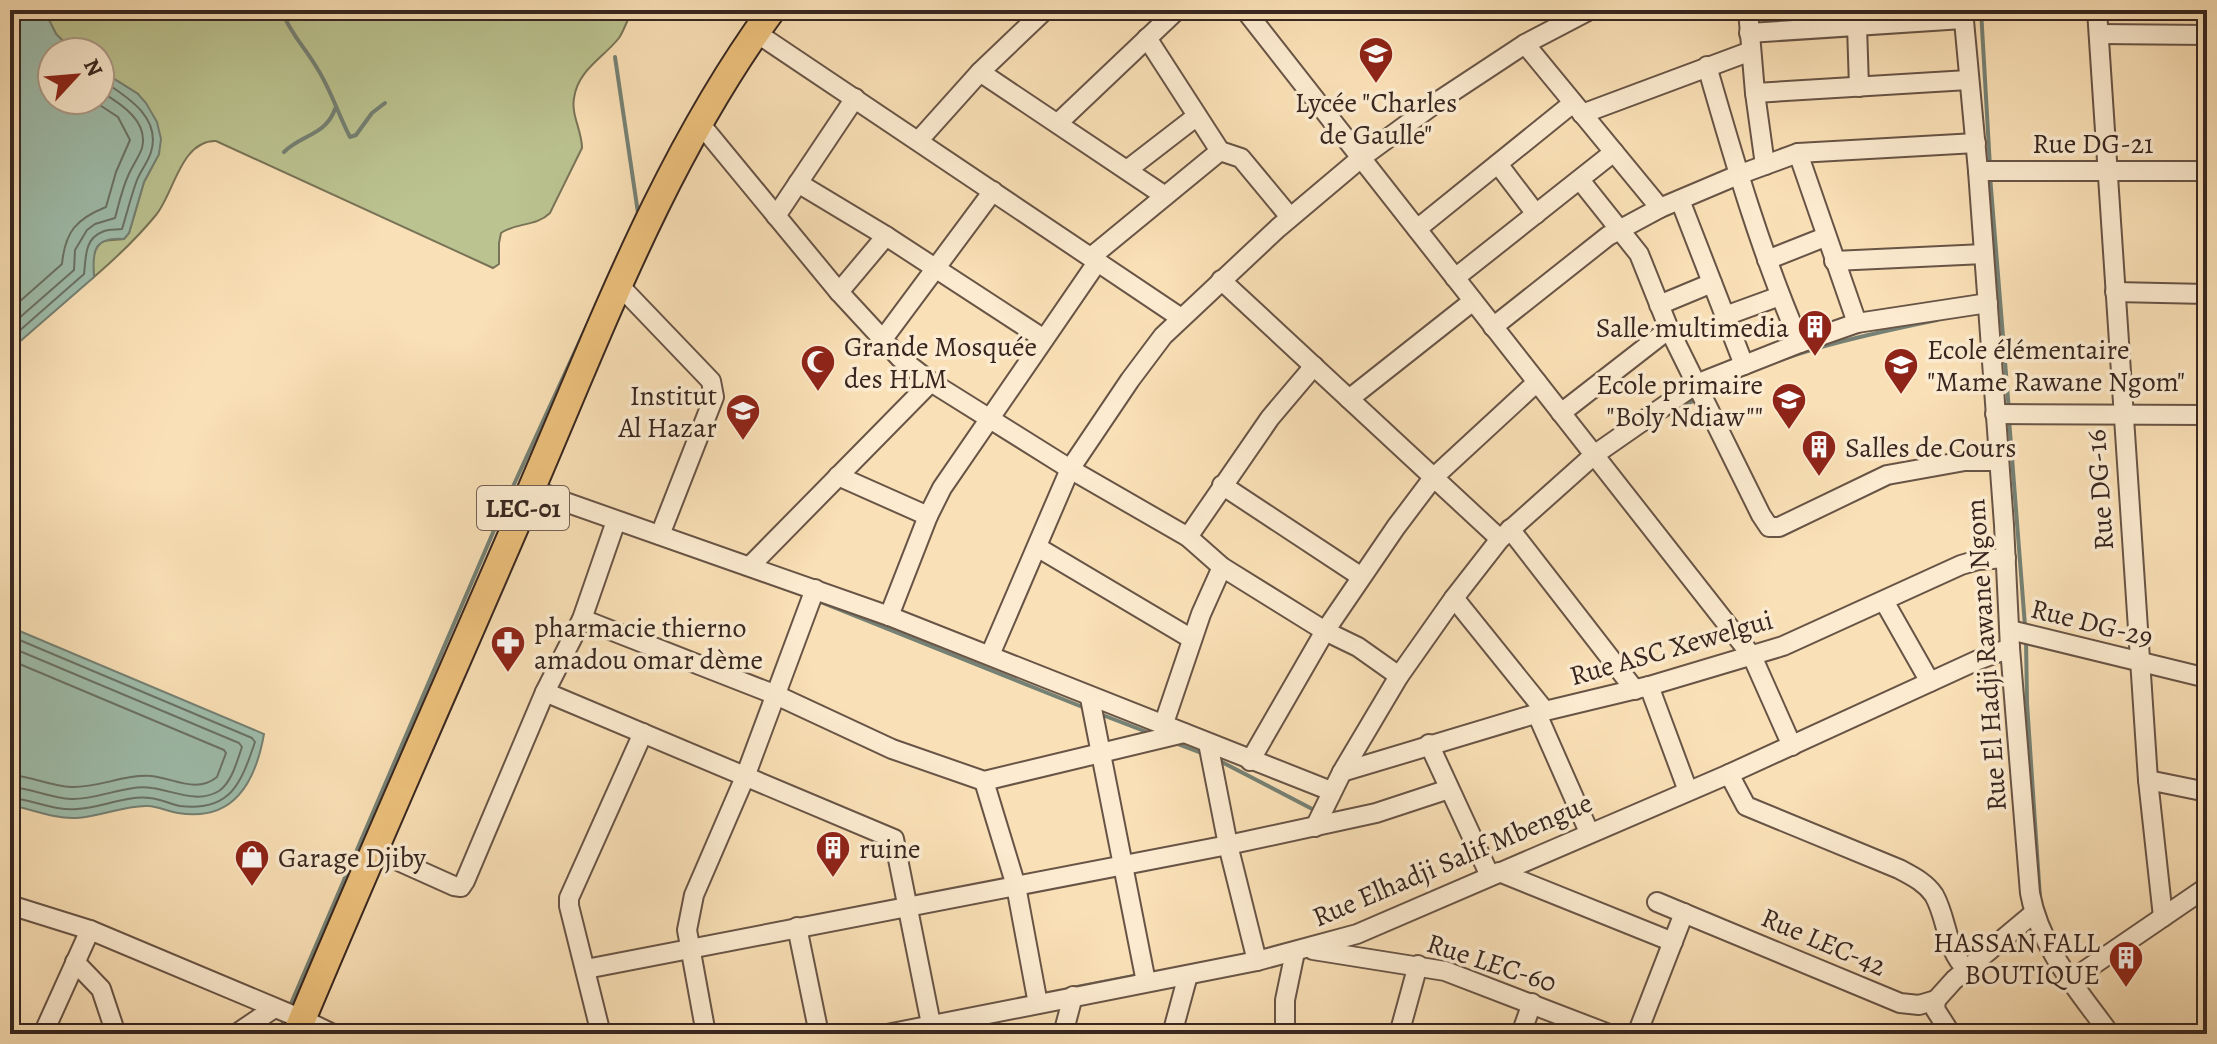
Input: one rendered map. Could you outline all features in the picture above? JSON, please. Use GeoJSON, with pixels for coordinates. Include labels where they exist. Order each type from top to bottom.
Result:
{"type":"FeatureCollection","features":[{"type":"Feature","properties":{"kind":"highway","name":"LEC-01"},"geometry":{"type":"LineString","coordinates":[[299,1026],[664,185],[698,121],[772,10]]}},
{"type":"Feature","properties":{"kind":"street"},"geometry":{"type":"LineString","coordinates":[[919,140],[980,72],[1045,10]]}},
{"type":"Feature","properties":{"kind":"street"},"geometry":{"type":"LineString","coordinates":[[1058,123],[1177,10]]}},
{"type":"Feature","properties":{"kind":"street"},"geometry":{"type":"LineString","coordinates":[[1245,10],[1752,656],[1792,746]]}},
{"type":"Feature","properties":{"kind":"street"},"geometry":{"type":"LineString","coordinates":[[990,655],[1070,469],[1147,355],[1181,318],[1290,217],[1361,158],[1440,100],[1525,44],[1590,10]]}},
{"type":"Feature","properties":{"kind":"street"},"geometry":{"type":"LineString","coordinates":[[1748,10],[1765,165]]}},
{"type":"Feature","properties":{"kind":"street","name":"Rue DG-16"},"geometry":{"type":"LineString","coordinates":[[2097,10],[2148,780],[2163,917]]}},
{"type":"Feature","properties":{"kind":"street"},"geometry":{"type":"LineString","coordinates":[[1417,229],[1498,164],[1578,109],[1707,66],[1750,42],[1905,16],[1963,14]]}},
{"type":"Feature","properties":{"kind":"street","name":"Rue El Hadji Rawane Ngom"},"geometry":{"type":"LineString","coordinates":[[1963,14],[1976,143],[2010,639],[2034,913],[2054,955],[2110,1034]]}},
{"type":"Feature","properties":{"kind":"street"},"geometry":{"type":"LineString","coordinates":[[1857,26],[1859,87]]}},
{"type":"Feature","properties":{"kind":"street"},"geometry":{"type":"LineString","coordinates":[[755,32],[1181,318]]}},
{"type":"Feature","properties":{"kind":"street"},"geometry":{"type":"LineString","coordinates":[[2099,34],[2207,35]]}},
{"type":"Feature","properties":{"kind":"street"},"geometry":{"type":"LineString","coordinates":[[1147,38],[1220,151],[1241,158],[1290,217]]}},
{"type":"Feature","properties":{"kind":"street"},"geometry":{"type":"LineString","coordinates":[[1525,44],[1660,208]]}},
{"type":"Feature","properties":{"kind":"street"},"geometry":{"type":"LineString","coordinates":[[1707,66],[1738,175],[1780,296],[1800,343]]}},
{"type":"Feature","properties":{"kind":"street"},"geometry":{"type":"LineString","coordinates":[[980,72],[1165,196]]}},
{"type":"Feature","properties":{"kind":"street"},"geometry":{"type":"LineString","coordinates":[[1755,93],[1968,80]]}},
{"type":"Feature","properties":{"kind":"street"},"geometry":{"type":"LineString","coordinates":[[776,216],[855,98]]}},
{"type":"Feature","properties":{"kind":"street"},"geometry":{"type":"LineString","coordinates":[[1127,170],[1197,116]]}},
{"type":"Feature","properties":{"kind":"street"},"geometry":{"type":"LineString","coordinates":[[698,121],[839,292],[900,358],[931,382],[1070,469],[1188,537],[1222,567],[1325,631],[1358,647],[1399,676]]}},
{"type":"Feature","properties":{"kind":"street"},"geometry":{"type":"LineString","coordinates":[[1493,327],[1620,229],[1660,208],[1738,175],[1798,153],[1976,143]]}},
{"type":"Feature","properties":{"kind":"street"},"geometry":{"type":"LineString","coordinates":[[889,616],[942,488],[1095,259],[1220,151]]}},
{"type":"Feature","properties":{"kind":"street"},"geometry":{"type":"LineString","coordinates":[[1455,278],[1614,152]]}},
{"type":"Feature","properties":{"kind":"street"},"geometry":{"type":"LineString","coordinates":[[1798,153],[1857,323]]}},
{"type":"Feature","properties":{"kind":"street"},"geometry":{"type":"LineString","coordinates":[[1498,164],[1536,214]]}},
{"type":"Feature","properties":{"kind":"street","name":"Rue DG-21"},"geometry":{"type":"LineString","coordinates":[[1978,171],[2207,171]]}},
{"type":"Feature","properties":{"kind":"street"},"geometry":{"type":"LineString","coordinates":[[1580,180],[1639,254],[1669,329],[1769,527],[1779,527],[1887,475],[1965,461],[1999,461]]}},
{"type":"Feature","properties":{"kind":"street"},"geometry":{"type":"LineString","coordinates":[[798,183],[1044,339]]}},
{"type":"Feature","properties":{"kind":"street"},"geometry":{"type":"LineString","coordinates":[[883,339],[993,191]]}},
{"type":"Feature","properties":{"kind":"street"},"geometry":{"type":"LineString","coordinates":[[1680,200],[1744,365]]}},
{"type":"Feature","properties":{"kind":"street"},"geometry":{"type":"LineString","coordinates":[[839,292],[886,236]]}},
{"type":"Feature","properties":{"kind":"street"},"geometry":{"type":"LineString","coordinates":[[1767,260],[1825,237]]}},
{"type":"Feature","properties":{"kind":"street"},"geometry":{"type":"LineString","coordinates":[[1834,261],[1984,254]]}},
{"type":"Feature","properties":{"kind":"street"},"geometry":{"type":"LineString","coordinates":[[1221,280],[1433,478],[1505,534],[1642,688],[1688,791]]}},
{"type":"Feature","properties":{"kind":"street"},"geometry":{"type":"LineString","coordinates":[[1659,305],[1712,283]]}},
{"type":"Feature","properties":{"kind":"street"},"geometry":{"type":"LineString","coordinates":[[619,285],[711,381],[715,390],[660,535]]}},
{"type":"Feature","properties":{"kind":"street"},"geometry":{"type":"LineString","coordinates":[[2115,292],[2207,294]]}},
{"type":"Feature","properties":{"kind":"street"},"geometry":{"type":"LineString","coordinates":[[1725,316],[1780,296]]}},
{"type":"Feature","properties":{"kind":"street"},"geometry":{"type":"LineString","coordinates":[[1349,399],[1473,301]]}},
{"type":"Feature","properties":{"kind":"street"},"geometry":{"type":"LineString","coordinates":[[1315,827],[1331,791],[1399,676],[1454,598],[1505,534],[1594,455],[1696,384],[1800,343],[1857,323],[1988,303]]}},
{"type":"Feature","properties":{"kind":"street"},"geometry":{"type":"LineString","coordinates":[[1561,413],[1669,329]]}},
{"type":"Feature","properties":{"kind":"street"},"geometry":{"type":"LineString","coordinates":[[1188,537],[1270,418],[1314,366]]}},
{"type":"Feature","properties":{"kind":"street"},"geometry":{"type":"LineString","coordinates":[[750,566],[931,382]]}},
{"type":"Feature","properties":{"kind":"street"},"geometry":{"type":"LineString","coordinates":[[1250,761],[1360,576],[1433,478],[1537,382]]}},
{"type":"Feature","properties":{"kind":"street"},"geometry":{"type":"LineString","coordinates":[[1995,414],[2207,415]]}},
{"type":"Feature","properties":{"kind":"street"},"geometry":{"type":"LineString","coordinates":[[838,476],[928,516]]}},
{"type":"Feature","properties":{"kind":"street"},"geometry":{"type":"LineString","coordinates":[[1222,485],[1360,576]]}},
{"type":"Feature","properties":{"kind":"street"},"geometry":{"type":"LineString","coordinates":[[531,490],[889,616],[1331,791]]}},
{"type":"Feature","properties":{"kind":"street"},"geometry":{"type":"LineString","coordinates":[[376,851],[461,887],[545,692],[582,619],[616,521]]}},
{"type":"Feature","properties":{"kind":"street"},"geometry":{"type":"LineString","coordinates":[[1037,547],[1192,639]]}},
{"type":"Feature","properties":{"kind":"street","name":"Rue ASC Xewelgui"},"geometry":{"type":"LineString","coordinates":[[1342,772],[1541,712],[1642,688],[1752,656],[1808,636],[1961,565],[2006,558]]}},
{"type":"Feature","properties":{"kind":"street"},"geometry":{"type":"LineString","coordinates":[[1163,726],[1192,639],[1222,567]]}},
{"type":"Feature","properties":{"kind":"street"},"geometry":{"type":"LineString","coordinates":[[706,1034],[687,930],[694,895],[745,777],[815,589]]}},
{"type":"Feature","properties":{"kind":"street"},"geometry":{"type":"LineString","coordinates":[[1454,598],[1541,712],[1589,832]]}},
{"type":"Feature","properties":{"kind":"street"},"geometry":{"type":"LineString","coordinates":[[1884,601],[1930,682]]}},
{"type":"Feature","properties":{"kind":"street"},"geometry":{"type":"LineString","coordinates":[[582,619],[776,695],[892,749],[984,781],[1184,733]]}},
{"type":"Feature","properties":{"kind":"street","name":"Rue DG-29"},"geometry":{"type":"LineString","coordinates":[[2010,639],[2140,662],[2207,678]]}},
{"type":"Feature","properties":{"kind":"street","name":"Rue Elhadji Salif Mbengue"},"geometry":{"type":"LineString","coordinates":[[887,1034],[932,1030],[1073,996],[1257,961],[1357,934],[1792,746],[1930,682],[2010,639]]}},
{"type":"Feature","properties":{"kind":"street"},"geometry":{"type":"LineString","coordinates":[[545,692],[894,839],[932,1030]]}},
{"type":"Feature","properties":{"kind":"street"},"geometry":{"type":"LineString","coordinates":[[1090,698],[1146,982]]}},
{"type":"Feature","properties":{"kind":"street"},"geometry":{"type":"LineString","coordinates":[[601,1034],[569,898],[643,733]]}},
{"type":"Feature","properties":{"kind":"street"},"geometry":{"type":"LineString","coordinates":[[1208,743],[1228,845],[1257,961]]}},
{"type":"Feature","properties":{"kind":"street"},"geometry":{"type":"LineString","coordinates":[[1429,744],[1449,789],[1495,874],[1673,942]]}},
{"type":"Feature","properties":{"kind":"street"},"geometry":{"type":"LineString","coordinates":[[1729,774],[1746,806],[1920,880],[1934,896],[1952,952],[1966,969]]}},
{"type":"Feature","properties":{"kind":"street"},"geometry":{"type":"LineString","coordinates":[[2148,780],[2207,792]]}},
{"type":"Feature","properties":{"kind":"street"},"geometry":{"type":"LineString","coordinates":[[984,781],[1016,886],[1038,1004]]}},
{"type":"Feature","properties":{"kind":"street"},"geometry":{"type":"LineString","coordinates":[[586,969],[1315,827],[1376,813],[1449,789]]}},
{"type":"Feature","properties":{"kind":"street"},"geometry":{"type":"LineString","coordinates":[[2071,980],[2207,887]]}},
{"type":"Feature","properties":{"kind":"street","name":"Rue LEC-42"},"geometry":{"type":"LineString","coordinates":[[1657,902],[1900,1003],[1919,1005],[1936,1000]]}},
{"type":"Feature","properties":{"kind":"street"},"geometry":{"type":"LineString","coordinates":[[10,905],[90,930],[273,1009],[299,1026],[333,1034]]}},
{"type":"Feature","properties":{"kind":"street"},"geometry":{"type":"LineString","coordinates":[[1637,1034],[1684,913]]}},
{"type":"Feature","properties":{"kind":"street"},"geometry":{"type":"LineString","coordinates":[[1951,1034],[1935,1009],[1941,992],[2034,913]]}},
{"type":"Feature","properties":{"kind":"street"},"geometry":{"type":"LineString","coordinates":[[797,927],[819,1034]]}},
{"type":"Feature","properties":{"kind":"street"},"geometry":{"type":"LineString","coordinates":[[43,1034],[90,930]]}},
{"type":"Feature","properties":{"kind":"street"},"geometry":{"type":"LineString","coordinates":[[1285,1034],[1285,1000],[1301,951]]}},
{"type":"Feature","properties":{"kind":"street","name":"Rue LEC-60"},"geometry":{"type":"LineString","coordinates":[[1301,951],[1445,971],[1609,1034]]}},
{"type":"Feature","properties":{"kind":"street"},"geometry":{"type":"LineString","coordinates":[[75,962],[101,989],[116,1034]]}},
{"type":"Feature","properties":{"kind":"street"},"geometry":{"type":"LineString","coordinates":[[1399,1034],[1418,965]]}},
{"type":"Feature","properties":{"kind":"street"},"geometry":{"type":"LineString","coordinates":[[1172,1034],[1188,975]]}},
{"type":"Feature","properties":{"kind":"street"},"geometry":{"type":"LineString","coordinates":[[1063,1034],[1073,996]]}},
{"type":"Feature","properties":{"kind":"street"},"geometry":{"type":"LineString","coordinates":[[1521,1034],[1532,1003]]}},
{"type":"Feature","properties":{"kind":"street"},"geometry":{"type":"LineString","coordinates":[[236,1034],[273,1009]]}},
{"type":"Feature","properties":{"kind":"green space"},"geometry":{"type":"Polygon","coordinates":[[[44,10],[634,10],[619,38],[586,72],[576,88],[574,111],[582,148],[550,213],[501,233],[499,264],[493,268],[216,141],[194,149],[186,158],[156,215],[94,277],[92,256],[101,241],[124,239],[129,233],[144,182],[159,154],[138,94],[116,80],[116,36],[56,34],[44,10]]]}},
{"type":"Feature","properties":{"kind":"water"},"geometry":{"type":"Polygon","coordinates":[[[10,10],[44,10],[58,36],[36,36],[36,116],[116,116],[116,80],[146,103],[157,122],[161,139],[159,154],[144,182],[129,233],[124,239],[101,243],[95,253],[94,277],[10,350],[10,10]]]}},
{"type":"Feature","properties":{"kind":"water"},"geometry":{"type":"Polygon","coordinates":[[[10,627],[264,734],[254,769],[238,796],[227,805],[197,814],[139,806],[67,818],[10,805],[10,627]]]}},
{"type":"Feature","properties":{"kind":"waterway"},"geometry":{"type":"LineString","coordinates":[[281,10],[322,76],[350,137],[356,135],[372,113],[385,103]]}},
{"type":"Feature","properties":{"kind":"waterway"},"geometry":{"type":"LineString","coordinates":[[1981,10],[1990,167]]}},
{"type":"Feature","properties":{"kind":"waterway"},"geometry":{"type":"LineString","coordinates":[[615,57],[638,213],[634,222]]}},
{"type":"Feature","properties":{"kind":"waterway"},"geometry":{"type":"LineString","coordinates":[[284,152],[319,130],[335,109]]}},
{"type":"Feature","properties":{"kind":"waterway"},"geometry":{"type":"LineString","coordinates":[[1990,176],[2009,411]]}},
{"type":"Feature","properties":{"kind":"waterway"},"geometry":{"type":"LineString","coordinates":[[1706,393],[1789,357],[1937,320]]}},
{"type":"Feature","properties":{"kind":"waterway"},"geometry":{"type":"LineString","coordinates":[[290,1006],[510,493],[589,321]]}},
{"type":"Feature","properties":{"kind":"waterway"},"geometry":{"type":"LineString","coordinates":[[1664,417],[1698,398]]}},
{"type":"Feature","properties":{"kind":"waterway"},"geometry":{"type":"LineString","coordinates":[[2009,419],[2025,626]]}},
{"type":"Feature","properties":{"kind":"waterway"},"geometry":{"type":"LineString","coordinates":[[543,483],[571,495]]}},
{"type":"Feature","properties":{"kind":"waterway"},"geometry":{"type":"LineString","coordinates":[[818,601],[1085,708]]}},
{"type":"Feature","properties":{"kind":"waterway"},"geometry":{"type":"LineString","coordinates":[[2026,639],[2027,703],[2040,898]]}},
{"type":"Feature","properties":{"kind":"waterway"},"geometry":{"type":"LineString","coordinates":[[1100,714],[1152,734]]}},
{"type":"Feature","properties":{"kind":"waterway"},"geometry":{"type":"LineString","coordinates":[[1175,743],[1204,754]]}},
{"type":"Feature","properties":{"kind":"waterway"},"geometry":{"type":"LineString","coordinates":[[1216,759],[1318,812]]}},
{"type":"Feature","properties":{"kind":"waterway"},"geometry":{"type":"LineString","coordinates":[[1072,988],[1134,976]]}},
{"type":"Feature","properties":{"kind":"waterway"},"geometry":{"type":"LineString","coordinates":[[278,1034],[285,1018]]}},
{"type":"Feature","properties":{"kind":"waterway"},"geometry":{"type":"LineString","coordinates":[[2188,1034],[2207,1021]]}},
{"type":"Feature","properties":{"kind":"waterway"},"geometry":{"type":"LineString","coordinates":[[860,1034],[884,1029]]}},
{"type":"Feature","properties":{"kind":"place","name":"Lycée \"Charles de Gaulle\""},"geometry":{"type":"Point","coordinates":[1376,85]}},
{"type":"Feature","properties":{"kind":"place","name":"Salle multimedia"},"geometry":{"type":"Point","coordinates":[1815,358]}},
{"type":"Feature","properties":{"kind":"place","name":"Grande Mosquée des HLM"},"geometry":{"type":"Point","coordinates":[818,393]}},
{"type":"Feature","properties":{"kind":"place","name":"Ecole élémentaire \"Mame Rawane Ngom\""},"geometry":{"type":"Point","coordinates":[1901,396]}},
{"type":"Feature","properties":{"kind":"place","name":"Ecole primaire \"Boly Ndiaw\"\""},"geometry":{"type":"Point","coordinates":[1789,431]}},
{"type":"Feature","properties":{"kind":"place","name":"Institut Al Hazar"},"geometry":{"type":"Point","coordinates":[743,442]}},
{"type":"Feature","properties":{"kind":"place","name":"Salles de Cours"},"geometry":{"type":"Point","coordinates":[1819,478]}},
{"type":"Feature","properties":{"kind":"place","name":"pharmacie thierno amadou omar dème"},"geometry":{"type":"Point","coordinates":[508,674]}},
{"type":"Feature","properties":{"kind":"place","name":"ruine"},"geometry":{"type":"Point","coordinates":[833,879]}},
{"type":"Feature","properties":{"kind":"place","name":"Garage Djiby"},"geometry":{"type":"Point","coordinates":[252,888]}},
{"type":"Feature","properties":{"kind":"place","name":"HASSAN FALL BOUTIQUE"},"geometry":{"type":"Point","coordinates":[2126,989]}}]}
